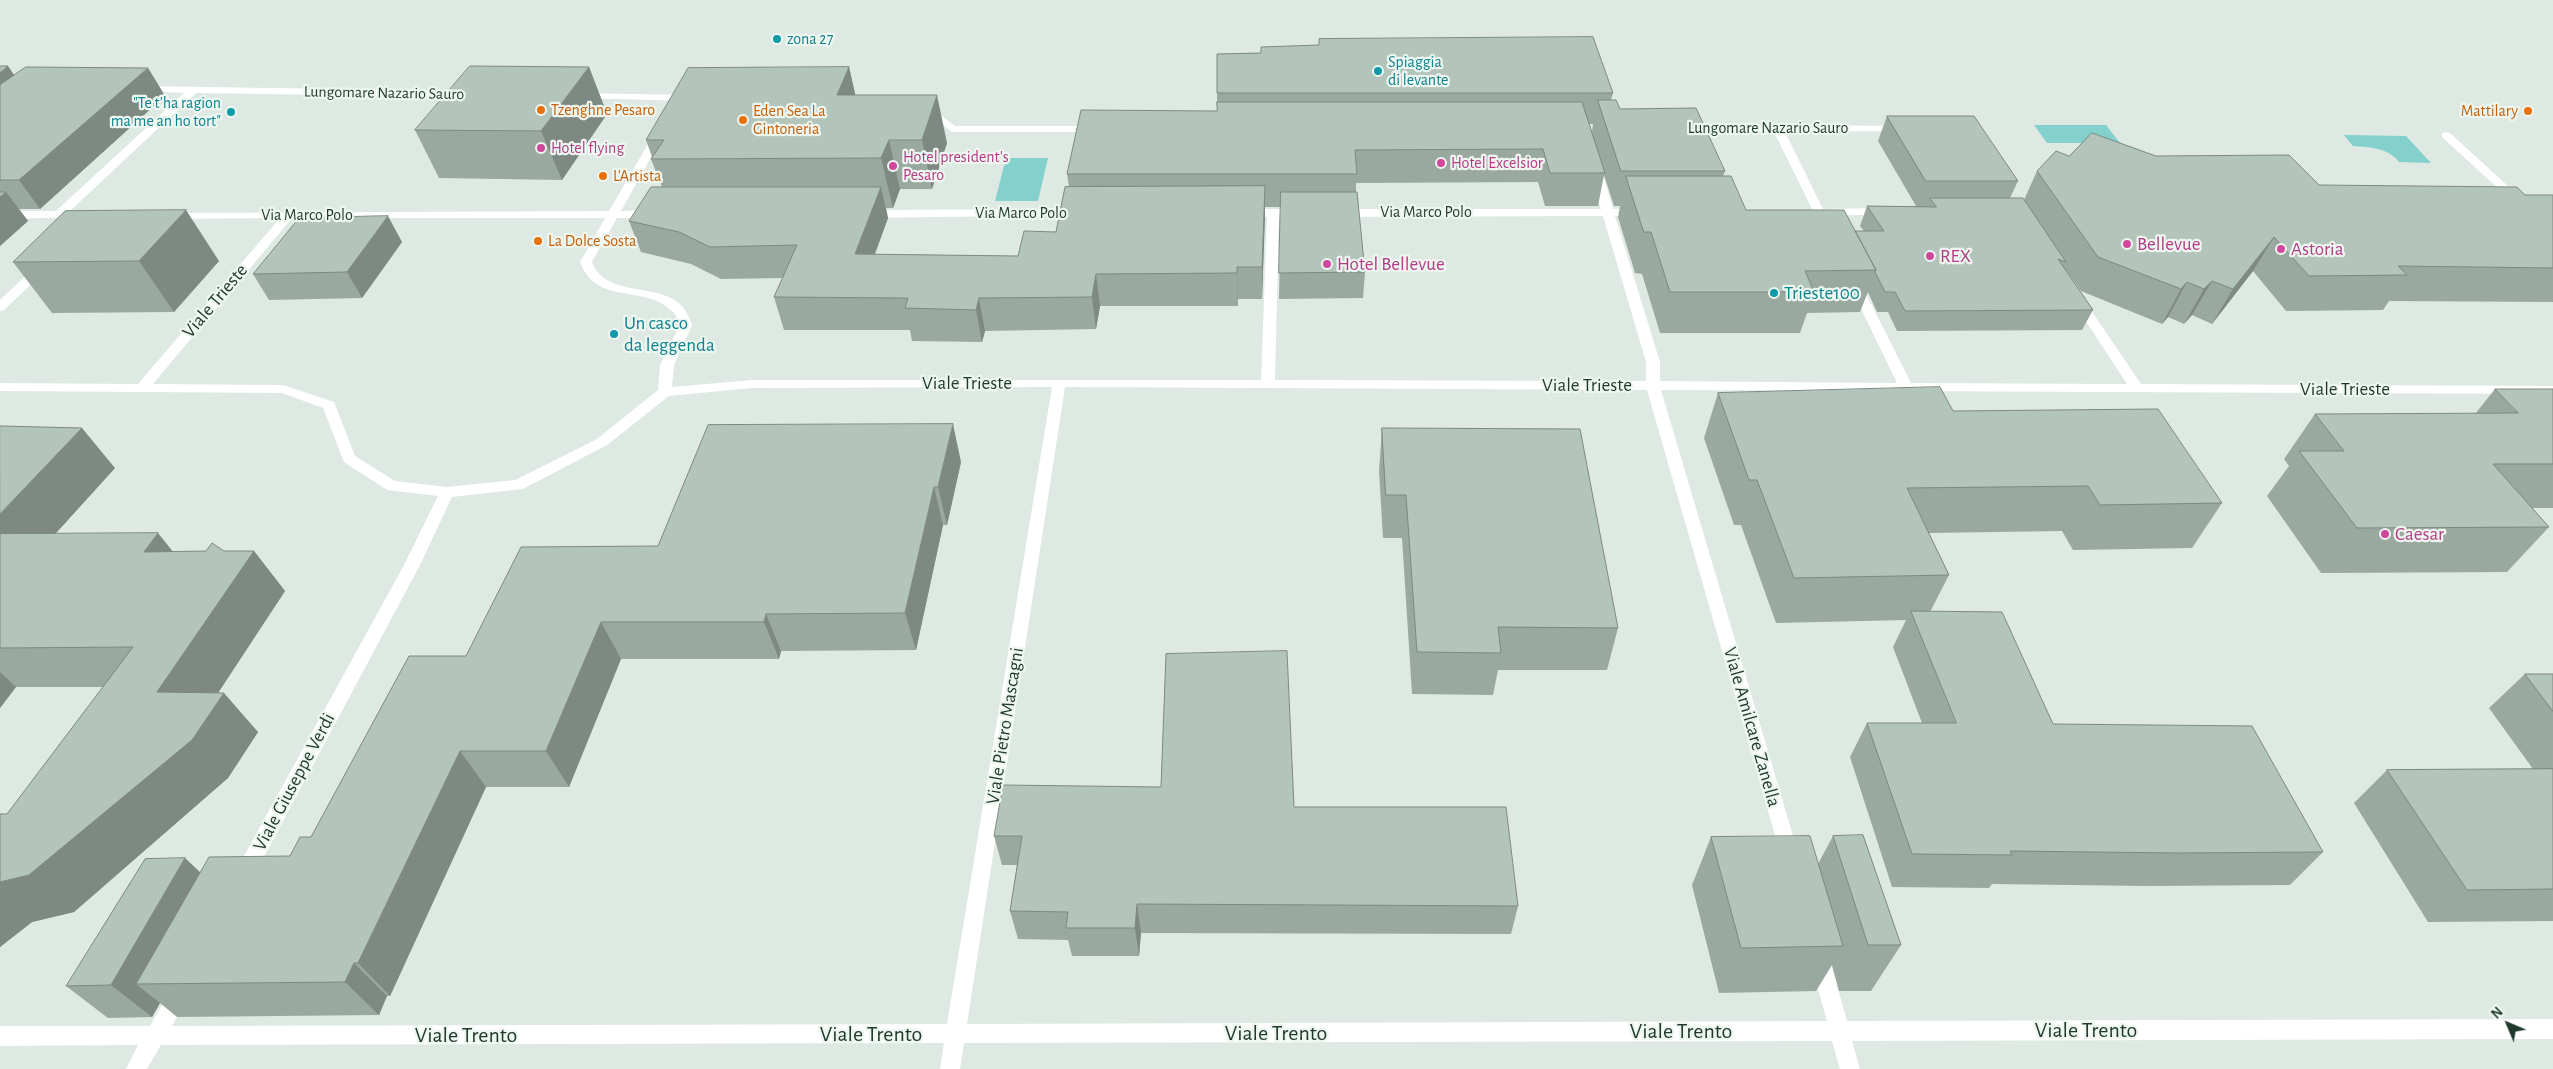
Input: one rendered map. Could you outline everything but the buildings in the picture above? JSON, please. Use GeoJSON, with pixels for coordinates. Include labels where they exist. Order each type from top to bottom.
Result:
{"type":"FeatureCollection","features":[{"type":"Feature","properties":{"kind":"street","name":"Lungomare Nazario Sauro"},"geometry":{"type":"LineString","coordinates":[[134,89],[481,95]]}},
{"type":"Feature","properties":{"kind":"street"},"geometry":{"type":"LineString","coordinates":[[59,215],[194,90]]}},
{"type":"Feature","properties":{"kind":"street"},"geometry":{"type":"LineString","coordinates":[[570,96],[677,102],[699,98]]}},
{"type":"Feature","properties":{"kind":"street"},"geometry":{"type":"LineString","coordinates":[[916,99],[952,129],[1110,129]]}},
{"type":"Feature","properties":{"kind":"street"},"geometry":{"type":"LineString","coordinates":[[0,388],[282,389],[329,406],[349,459],[392,486],[446,492],[518,485],[602,442],[666,392],[667,365],[686,325],[678,309],[656,297],[608,286],[590,273],[586,262],[665,123]]}},
{"type":"Feature","properties":{"kind":"street"},"geometry":{"type":"LineString","coordinates":[[1778,128],[1814,212],[1832,238]]}},
{"type":"Feature","properties":{"kind":"street","name":"Lungomare Nazario Sauro"},"geometry":{"type":"LineString","coordinates":[[1671,129],[1914,128]]}},
{"type":"Feature","properties":{"kind":"street"},"geometry":{"type":"LineString","coordinates":[[2446,135],[2524,207]]}},
{"type":"Feature","properties":{"kind":"street"},"geometry":{"type":"LineString","coordinates":[[1592,157],[1608,212]]}},
{"type":"Feature","properties":{"kind":"street","name":"Viale Amilcare Zanella"},"geometry":{"type":"LineString","coordinates":[[1608,212],[1653,362],[1654,386],[1795,874]]}},
{"type":"Feature","properties":{"kind":"street","name":"Via Marco Polo"},"geometry":{"type":"LineString","coordinates":[[1332,213],[1647,212]]}},
{"type":"Feature","properties":{"kind":"street"},"geometry":{"type":"LineString","coordinates":[[1814,212],[1899,212]]}},
{"type":"Feature","properties":{"kind":"street","name":"Via Marco Polo"},"geometry":{"type":"LineString","coordinates":[[853,214],[1093,213]]}},
{"type":"Feature","properties":{"kind":"street"},"geometry":{"type":"LineString","coordinates":[[1233,213],[1312,213]]}},
{"type":"Feature","properties":{"kind":"street"},"geometry":{"type":"LineString","coordinates":[[1268,384],[1273,213]]}},
{"type":"Feature","properties":{"kind":"street","name":"Via Marco Polo"},"geometry":{"type":"LineString","coordinates":[[153,215],[664,214]]}},
{"type":"Feature","properties":{"kind":"street"},"geometry":{"type":"LineString","coordinates":[[0,215],[94,215],[81,228]]}},
{"type":"Feature","properties":{"kind":"street","name":"Viale Trieste"},"geometry":{"type":"LineString","coordinates":[[142,388],[289,215]]}},
{"type":"Feature","properties":{"kind":"street"},"geometry":{"type":"LineString","coordinates":[[0,307],[54,254]]}},
{"type":"Feature","properties":{"kind":"street"},"geometry":{"type":"LineString","coordinates":[[1849,272],[1906,387]]}},
{"type":"Feature","properties":{"kind":"street"},"geometry":{"type":"LineString","coordinates":[[2073,292],[2136,388]]}},
{"type":"Feature","properties":{"kind":"street","name":"Viale Trieste"},"geometry":{"type":"LineString","coordinates":[[666,392],[752,384],[1060,383],[2553,390]]}},
{"type":"Feature","properties":{"kind":"street","name":"Viale Pietro Mascagni"},"geometry":{"type":"LineString","coordinates":[[950,1069],[1060,383]]}},
{"type":"Feature","properties":{"kind":"street","name":"Viale Giuseppe Verdi"},"geometry":{"type":"LineString","coordinates":[[237,888],[412,565],[446,492]]}},
{"type":"Feature","properties":{"kind":"street"},"geometry":{"type":"LineString","coordinates":[[1814,940],[1850,1069]]}},
{"type":"Feature","properties":{"kind":"street"},"geometry":{"type":"LineString","coordinates":[[136,1069],[190,975]]}},
{"type":"Feature","properties":{"kind":"street","name":"Viale Trento"},"geometry":{"type":"LineString","coordinates":[[0,1036],[2553,1029]]}},
{"type":"Feature","properties":{"kind":"water"},"geometry":{"type":"Polygon","coordinates":[[[2034,125],[2106,125],[2120,143],[2047,143],[2034,125]]]}},
{"type":"Feature","properties":{"kind":"water"},"geometry":{"type":"Polygon","coordinates":[[[2344,135],[2406,136],[2431,163],[2399,162],[2395,157],[2384,151],[2353,146],[2344,135]]]}},
{"type":"Feature","properties":{"kind":"water"},"geometry":{"type":"Polygon","coordinates":[[[1006,158],[1048,158],[1038,201],[995,201],[1006,158]]]}},
{"type":"Feature","properties":{"kind":"place","name":"zona 27"},"geometry":{"type":"Point","coordinates":[777,39]}},
{"type":"Feature","properties":{"kind":"place","name":"Spiaggia di levante"},"geometry":{"type":"Point","coordinates":[1378,71]}},
{"type":"Feature","properties":{"kind":"place","name":"Tzenghne Pesaro"},"geometry":{"type":"Point","coordinates":[541,110]}},
{"type":"Feature","properties":{"kind":"place","name":"Mattilary"},"geometry":{"type":"Point","coordinates":[2528,111]}},
{"type":"Feature","properties":{"kind":"place","name":"\"Te t'ha ragion ma me an ho tort\""},"geometry":{"type":"Point","coordinates":[231,112]}},
{"type":"Feature","properties":{"kind":"place","name":"Eden Sea La Gintoneria"},"geometry":{"type":"Point","coordinates":[743,120]}},
{"type":"Feature","properties":{"kind":"place","name":"Hotel flying"},"geometry":{"type":"Point","coordinates":[541,148]}},
{"type":"Feature","properties":{"kind":"place","name":"Hotel Excelsior"},"geometry":{"type":"Point","coordinates":[1441,163]}},
{"type":"Feature","properties":{"kind":"place","name":"Hotel president's Pesaro"},"geometry":{"type":"Point","coordinates":[893,166]}},
{"type":"Feature","properties":{"kind":"place","name":"L'Artista"},"geometry":{"type":"Point","coordinates":[603,176]}},
{"type":"Feature","properties":{"kind":"place","name":"La Dolce Sosta"},"geometry":{"type":"Point","coordinates":[538,241]}},
{"type":"Feature","properties":{"kind":"place","name":"Bellevue"},"geometry":{"type":"Point","coordinates":[2127,244]}},
{"type":"Feature","properties":{"kind":"place","name":"Astoria"},"geometry":{"type":"Point","coordinates":[2281,249]}},
{"type":"Feature","properties":{"kind":"place","name":"REX"},"geometry":{"type":"Point","coordinates":[1930,256]}},
{"type":"Feature","properties":{"kind":"place","name":"Hotel Bellevue"},"geometry":{"type":"Point","coordinates":[1327,264]}},
{"type":"Feature","properties":{"kind":"place","name":"Trieste100"},"geometry":{"type":"Point","coordinates":[1774,293]}},
{"type":"Feature","properties":{"kind":"place","name":"Un casco da leggenda"},"geometry":{"type":"Point","coordinates":[614,334]}},
{"type":"Feature","properties":{"kind":"place","name":"Caesar"},"geometry":{"type":"Point","coordinates":[2385,534]}}]}
